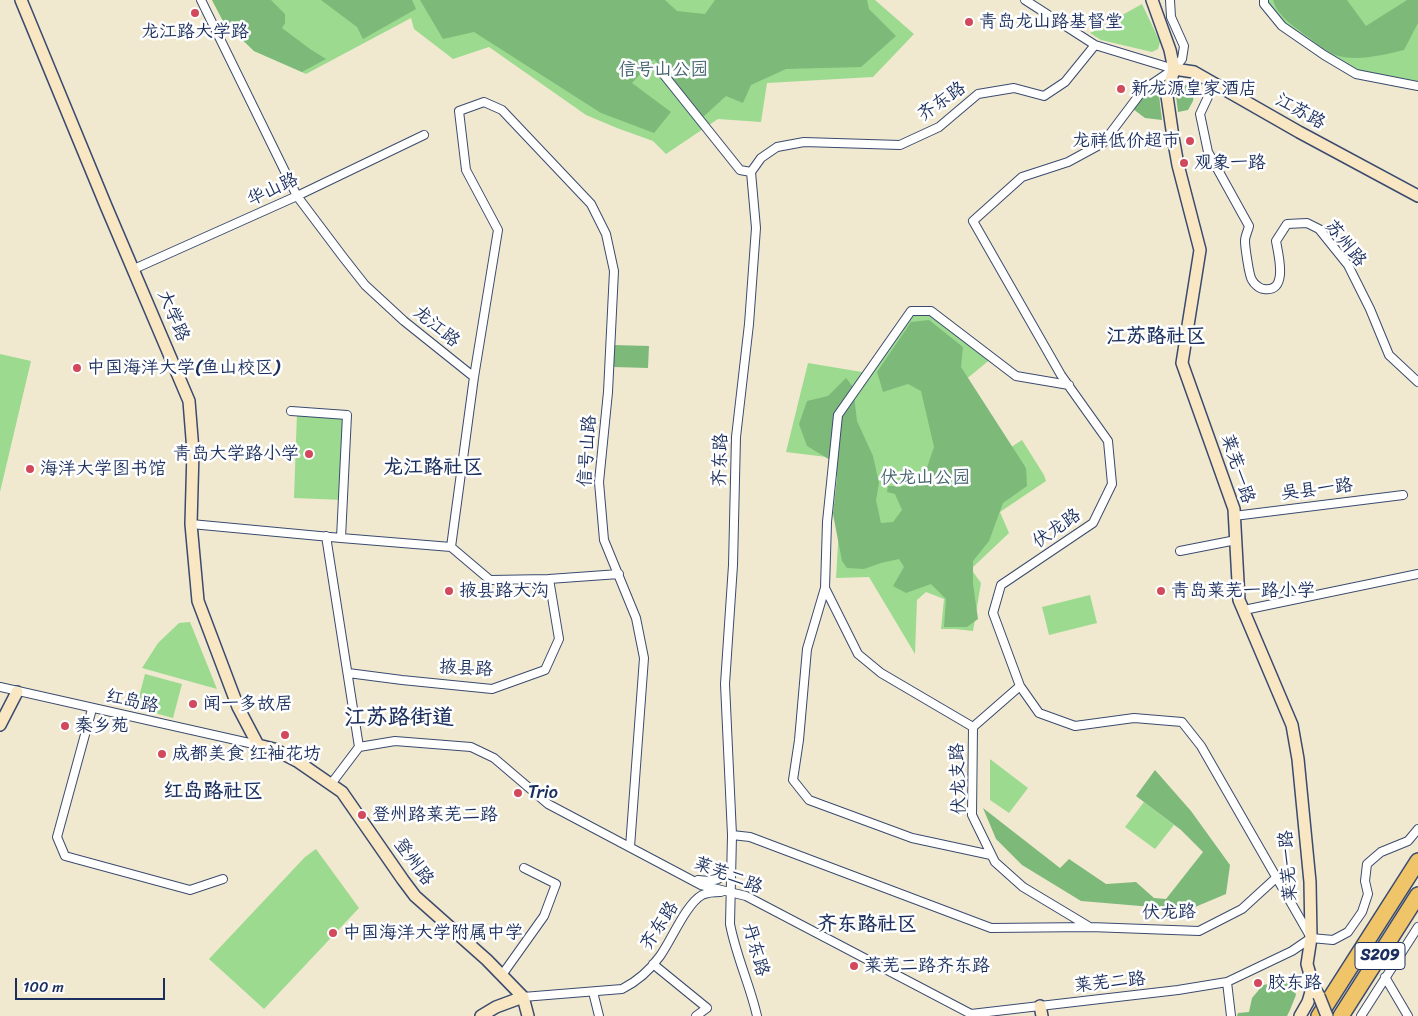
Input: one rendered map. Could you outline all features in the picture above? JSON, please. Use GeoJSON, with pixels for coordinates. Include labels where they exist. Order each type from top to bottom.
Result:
{"type":"FeatureCollection","features":[{"type":"Feature","properties":{"kind":"highway","name":"S209"},"geometry":{"type":"LineString","coordinates":[[1319,1016],[1418,861]]}},
{"type":"Feature","properties":{"kind":"highway","name":"S209"},"geometry":{"type":"LineString","coordinates":[[1341,1016],[1418,896]]}},
{"type":"Feature","properties":{"kind":"main road","name":"大学路"},"geometry":{"type":"LineString","coordinates":[[20,0],[189,401],[193,450],[191,524],[198,602],[238,707],[258,745]]}},
{"type":"Feature","properties":{"kind":"main road"},"geometry":{"type":"LineString","coordinates":[[1152,0],[1170,50],[1174,69]]}},
{"type":"Feature","properties":{"kind":"main road","name":"江苏路"},"geometry":{"type":"LineString","coordinates":[[1174,69],[1194,72],[1418,196]]}},
{"type":"Feature","properties":{"kind":"main road","name":"莱芜一路"},"geometry":{"type":"LineString","coordinates":[[1174,69],[1167,96],[1178,165],[1200,250],[1182,363],[1234,509],[1239,600],[1292,725],[1298,759],[1310,882],[1311,938],[1307,964],[1313,985]]}},
{"type":"Feature","properties":{"kind":"main road"},"geometry":{"type":"LineString","coordinates":[[0,725],[17,692]]}},
{"type":"Feature","properties":{"kind":"main road","name":"登州路"},"geometry":{"type":"LineString","coordinates":[[258,745],[274,748],[297,761],[342,792],[415,896],[488,960],[523,997],[528,1016]]}},
{"type":"Feature","properties":{"kind":"main road"},"geometry":{"type":"LineString","coordinates":[[1313,985],[1320,996],[1327,1016]]}},
{"type":"Feature","properties":{"kind":"main road"},"geometry":{"type":"LineString","coordinates":[[1300,1016],[1308,1002],[1313,985]]}},
{"type":"Feature","properties":{"kind":"main road"},"geometry":{"type":"LineString","coordinates":[[481,1016],[496,1007],[523,997]]}},
{"type":"Feature","properties":{"kind":"street","name":"龙江路"},"geometry":{"type":"LineString","coordinates":[[201,0],[297,196],[365,285],[404,321],[474,377]]}},
{"type":"Feature","properties":{"kind":"street"},"geometry":{"type":"LineString","coordinates":[[1025,0],[1095,45],[1174,69],[1182,59],[1184,46],[1171,17],[1170,0]]}},
{"type":"Feature","properties":{"kind":"street"},"geometry":{"type":"LineString","coordinates":[[1264,0],[1264,4],[1282,26],[1356,74],[1418,86]]}},
{"type":"Feature","properties":{"kind":"street","name":"齐东路"},"geometry":{"type":"LineString","coordinates":[[523,997],[622,989],[631,984],[659,957],[690,906],[701,896],[712,892],[731,892],[732,835],[725,684],[733,565],[736,437],[749,324],[756,228],[751,172],[761,158],[777,147],[804,142],[900,145],[939,127],[978,94],[1014,88],[1044,96],[1065,82],[1095,45]]}},
{"type":"Feature","properties":{"kind":"street","name":"伏龙路"},"geometry":{"type":"LineString","coordinates":[[1174,69],[1143,90],[1103,143],[1068,162],[1022,176],[973,221],[1057,368],[1108,441],[1112,484],[1093,523],[1001,585],[993,613],[1020,686],[1039,714],[1075,726],[1134,718],[1182,722],[1201,746],[1311,938]]}},
{"type":"Feature","properties":{"kind":"street"},"geometry":{"type":"LineString","coordinates":[[660,70],[740,170],[751,172]]}},
{"type":"Feature","properties":{"kind":"street","name":"苏州路"},"geometry":{"type":"LineString","coordinates":[[1214,84],[1200,114],[1208,152],[1249,226],[1245,241],[1251,279],[1264,290],[1272,288],[1278,283],[1281,268],[1276,240],[1287,224],[1307,223],[1319,229],[1348,266],[1370,309],[1389,355],[1418,382]]}},
{"type":"Feature","properties":{"kind":"street","name":"信号山路"},"geometry":{"type":"LineString","coordinates":[[474,377],[498,230],[466,170],[459,111],[484,102],[502,110],[592,204],[606,234],[614,271],[608,392],[599,482],[604,540],[636,618],[644,658],[630,847]]}},
{"type":"Feature","properties":{"kind":"street","name":"华山路"},"geometry":{"type":"LineString","coordinates":[[134,269],[297,196],[424,135]]}},
{"type":"Feature","properties":{"kind":"street"},"geometry":{"type":"LineString","coordinates":[[992,855],[912,838],[809,800],[793,780],[799,740],[807,649],[825,588],[827,522],[838,415],[911,311],[931,311],[1016,376],[1069,385]]}},
{"type":"Feature","properties":{"kind":"street"},"geometry":{"type":"LineString","coordinates":[[451,547],[474,377]]}},
{"type":"Feature","properties":{"kind":"street"},"geometry":{"type":"LineString","coordinates":[[291,411],[347,415],[342,538]]}},
{"type":"Feature","properties":{"kind":"street","name":"吴县一路"},"geometry":{"type":"LineString","coordinates":[[1234,516],[1403,495]]}},
{"type":"Feature","properties":{"kind":"street"},"geometry":{"type":"LineString","coordinates":[[191,524],[451,547],[490,580],[549,579],[619,574]]}},
{"type":"Feature","properties":{"kind":"street"},"geometry":{"type":"LineString","coordinates":[[326,536],[359,747],[331,784]]}},
{"type":"Feature","properties":{"kind":"street"},"geometry":{"type":"LineString","coordinates":[[1180,551],[1236,540]]}},
{"type":"Feature","properties":{"kind":"street"},"geometry":{"type":"LineString","coordinates":[[1244,610],[1418,574]]}},
{"type":"Feature","properties":{"kind":"street","name":"掖县路"},"geometry":{"type":"LineString","coordinates":[[348,673],[492,689],[545,670],[559,640],[549,579]]}},
{"type":"Feature","properties":{"kind":"street"},"geometry":{"type":"LineString","coordinates":[[825,588],[858,654],[881,673],[973,727]]}},
{"type":"Feature","properties":{"kind":"street","name":"伏龙支路"},"geometry":{"type":"LineString","coordinates":[[1020,686],[973,727],[972,815],[995,862],[1023,887],[1090,927]]}},
{"type":"Feature","properties":{"kind":"street","name":"红岛路"},"geometry":{"type":"LineString","coordinates":[[0,688],[258,745]]}},
{"type":"Feature","properties":{"kind":"street"},"geometry":{"type":"LineString","coordinates":[[92,709],[57,837],[65,856],[190,890],[222,879]]}},
{"type":"Feature","properties":{"kind":"street","name":"莱芜二路"},"geometry":{"type":"LineString","coordinates":[[359,747],[395,741],[471,747],[494,758],[548,804],[701,885],[746,896],[971,1015],[1041,1011],[1227,982],[1292,951],[1311,938]]}},
{"type":"Feature","properties":{"kind":"street"},"geometry":{"type":"LineString","coordinates":[[1311,938],[1333,940],[1348,932],[1362,912],[1368,894],[1365,881],[1367,864],[1380,852],[1408,841],[1418,829]]}},
{"type":"Feature","properties":{"kind":"street","name":"伏龙路"},"geometry":{"type":"LineString","coordinates":[[732,835],[750,837],[991,928],[1090,927],[1199,930],[1242,909],[1276,877]]}},
{"type":"Feature","properties":{"kind":"street"},"geometry":{"type":"LineString","coordinates":[[687,877],[708,882],[718,880],[726,874],[731,866]]}},
{"type":"Feature","properties":{"kind":"street"},"geometry":{"type":"LineString","coordinates":[[502,975],[544,916],[556,884],[524,868]]}},
{"type":"Feature","properties":{"kind":"street"},"geometry":{"type":"LineString","coordinates":[[687,877],[695,885],[697,892],[690,906]]}},
{"type":"Feature","properties":{"kind":"street","name":"丹东路"},"geometry":{"type":"LineString","coordinates":[[731,892],[730,924],[757,1016]]}},
{"type":"Feature","properties":{"kind":"street"},"geometry":{"type":"LineString","coordinates":[[1361,1016],[1418,926]]}},
{"type":"Feature","properties":{"kind":"street"},"geometry":{"type":"LineString","coordinates":[[653,964],[707,1008],[696,1016]]}},
{"type":"Feature","properties":{"kind":"street"},"geometry":{"type":"LineString","coordinates":[[1385,977],[1408,1016]]}},
{"type":"Feature","properties":{"kind":"street"},"geometry":{"type":"LineString","coordinates":[[1227,982],[1231,1016]]}},
{"type":"Feature","properties":{"kind":"street"},"geometry":{"type":"LineString","coordinates":[[593,992],[599,1016]]}},
{"type":"Feature","properties":{"kind":"green space","name":"信号山公园"},"geometry":{"type":"Polygon","coordinates":[[[212,0],[875,0],[914,34],[873,77],[767,83],[761,122],[718,119],[666,154],[653,141],[586,115],[489,47],[453,59],[414,29],[411,18],[306,74],[254,51],[223,21],[212,0]]]}},
{"type":"Feature","properties":{"kind":"green space"},"geometry":{"type":"Polygon","coordinates":[[[212,0],[271,0],[285,14],[285,23],[282,28],[326,59],[302,72],[254,51],[223,21],[212,0]]]}},
{"type":"Feature","properties":{"kind":"green space"},"geometry":{"type":"Polygon","coordinates":[[[321,0],[412,0],[416,9],[363,39],[357,27],[321,0]]]}},
{"type":"Feature","properties":{"kind":"green space","name":"信号山公园"},"geometry":{"type":"Polygon","coordinates":[[[420,0],[665,0],[677,11],[705,14],[715,0],[867,0],[869,9],[896,36],[861,67],[786,69],[751,85],[743,103],[726,96],[703,117],[654,59],[632,83],[671,112],[654,133],[601,113],[474,32],[443,39],[420,0]]]}},
{"type":"Feature","properties":{"kind":"green space"},"geometry":{"type":"Polygon","coordinates":[[[1264,0],[1418,0],[1418,86],[1356,74],[1282,26],[1264,0]]]}},
{"type":"Feature","properties":{"kind":"green space"},"geometry":{"type":"Polygon","coordinates":[[[1273,0],[1347,0],[1366,26],[1407,0],[1418,0],[1418,23],[1404,50],[1370,57],[1343,57],[1327,51],[1292,25],[1280,14],[1273,0]]]}},
{"type":"Feature","properties":{"kind":"green space"},"geometry":{"type":"Polygon","coordinates":[[[1142,4],[1160,42],[1158,49],[1152,52],[1101,40],[1090,33],[1142,4]]]}},
{"type":"Feature","properties":{"kind":"green space"},"geometry":{"type":"Polygon","coordinates":[[[1185,85],[1194,92],[1193,101],[1188,110],[1178,112],[1176,96],[1178,88],[1185,85]]]}},
{"type":"Feature","properties":{"kind":"green space"},"geometry":{"type":"Polygon","coordinates":[[[1151,88],[1155,89],[1159,95],[1162,120],[1145,118],[1133,109],[1151,88]]]}},
{"type":"Feature","properties":{"kind":"green space","name":"伏龙山公园"},"geometry":{"type":"Polygon","coordinates":[[[919,308],[992,358],[964,381],[1005,451],[1022,440],[1046,481],[1000,512],[1009,533],[971,569],[981,583],[973,631],[941,629],[944,599],[926,592],[917,600],[915,654],[869,577],[836,578],[843,459],[786,452],[808,363],[862,372],[919,308]]]}},
{"type":"Feature","properties":{"kind":"green space","name":"伏龙山公园"},"geometry":{"type":"Polygon","coordinates":[[[929,320],[963,347],[961,367],[1026,468],[1027,486],[1003,503],[989,541],[973,561],[973,584],[978,619],[967,627],[944,627],[946,599],[931,584],[906,593],[893,586],[904,567],[899,559],[864,569],[847,568],[842,561],[833,514],[837,477],[835,463],[807,446],[799,424],[807,401],[828,396],[846,378],[853,387],[857,421],[873,456],[879,483],[876,500],[881,523],[893,522],[902,510],[895,494],[887,492],[888,486],[921,485],[934,447],[921,391],[908,384],[883,392],[877,372],[911,322],[929,320]]]}},
{"type":"Feature","properties":{"kind":"green space"},"geometry":{"type":"Polygon","coordinates":[[[614,345],[649,346],[648,368],[614,367],[614,345]]]}},
{"type":"Feature","properties":{"kind":"green space"},"geometry":{"type":"Polygon","coordinates":[[[0,354],[31,361],[0,492],[0,354]]]}},
{"type":"Feature","properties":{"kind":"green space"},"geometry":{"type":"Polygon","coordinates":[[[297,413],[347,415],[343,500],[294,498],[297,413]]]}},
{"type":"Feature","properties":{"kind":"green space"},"geometry":{"type":"Polygon","coordinates":[[[1090,595],[1097,623],[1049,635],[1042,607],[1090,595]]]}},
{"type":"Feature","properties":{"kind":"green space"},"geometry":{"type":"Polygon","coordinates":[[[190,622],[217,689],[142,668],[158,643],[179,623],[190,622]]]}},
{"type":"Feature","properties":{"kind":"green space"},"geometry":{"type":"Polygon","coordinates":[[[145,674],[182,684],[173,718],[136,708],[145,674]]]}},
{"type":"Feature","properties":{"kind":"green space"},"geometry":{"type":"Polygon","coordinates":[[[990,759],[1028,788],[1009,813],[990,800],[990,759]]]}},
{"type":"Feature","properties":{"kind":"green space"},"geometry":{"type":"Polygon","coordinates":[[[1155,770],[1191,811],[1230,865],[1226,894],[1188,910],[1081,901],[1022,865],[996,839],[983,808],[1060,868],[1069,859],[1106,884],[1136,882],[1154,898],[1166,899],[1203,852],[1181,830],[1136,796],[1155,770]]]}},
{"type":"Feature","properties":{"kind":"green space"},"geometry":{"type":"Polygon","coordinates":[[[1144,802],[1174,825],[1155,849],[1125,827],[1144,802]]]}},
{"type":"Feature","properties":{"kind":"green space"},"geometry":{"type":"Polygon","coordinates":[[[316,849],[359,908],[264,1009],[209,959],[305,857],[316,849]]]}},
{"type":"Feature","properties":{"kind":"green space"},"geometry":{"type":"Polygon","coordinates":[[[1286,981],[1293,986],[1296,995],[1287,1016],[1237,1016],[1238,1013],[1249,1012],[1252,998],[1263,985],[1286,981]]]}},
{"type":"Feature","properties":{"kind":"place","name":"龙江路大学路"},"geometry":{"type":"Point","coordinates":[195,13]}},
{"type":"Feature","properties":{"kind":"place","name":"青岛龙山路基督堂"},"geometry":{"type":"Point","coordinates":[969,22]}},
{"type":"Feature","properties":{"kind":"place","name":"新龙源皇家酒店"},"geometry":{"type":"Point","coordinates":[1121,89]}},
{"type":"Feature","properties":{"kind":"place","name":"龙祥低价超市"},"geometry":{"type":"Point","coordinates":[1190,141]}},
{"type":"Feature","properties":{"kind":"place","name":"观象一路"},"geometry":{"type":"Point","coordinates":[1184,163]}},
{"type":"Feature","properties":{"kind":"place","name":"中国海洋大学(鱼山校区)"},"geometry":{"type":"Point","coordinates":[77,368]}},
{"type":"Feature","properties":{"kind":"place","name":"青岛大学路小学"},"geometry":{"type":"Point","coordinates":[309,454]}},
{"type":"Feature","properties":{"kind":"place","name":"海洋大学图书馆"},"geometry":{"type":"Point","coordinates":[30,469]}},
{"type":"Feature","properties":{"kind":"place","name":"掖县路大沟"},"geometry":{"type":"Point","coordinates":[449,591]}},
{"type":"Feature","properties":{"kind":"place","name":"青岛莱芜一路小学"},"geometry":{"type":"Point","coordinates":[1161,591]}},
{"type":"Feature","properties":{"kind":"place","name":"闻一多故居"},"geometry":{"type":"Point","coordinates":[193,704]}},
{"type":"Feature","properties":{"kind":"place","name":"秦乡苑"},"geometry":{"type":"Point","coordinates":[65,726]}},
{"type":"Feature","properties":{"kind":"place","name":"红袖花坊"},"geometry":{"type":"Point","coordinates":[285,735]}},
{"type":"Feature","properties":{"kind":"place","name":"成都美食"},"geometry":{"type":"Point","coordinates":[162,754]}},
{"type":"Feature","properties":{"kind":"place","name":"Trio"},"geometry":{"type":"Point","coordinates":[518,793]}},
{"type":"Feature","properties":{"kind":"place","name":"登州路莱芜二路"},"geometry":{"type":"Point","coordinates":[362,815]}},
{"type":"Feature","properties":{"kind":"place","name":"中国海洋大学附属中学"},"geometry":{"type":"Point","coordinates":[333,933]}},
{"type":"Feature","properties":{"kind":"place","name":"莱芜二路齐东路"},"geometry":{"type":"Point","coordinates":[854,966]}},
{"type":"Feature","properties":{"kind":"place","name":"胶东路"},"geometry":{"type":"Point","coordinates":[1258,983]}},
{"type":"Feature","properties":{"kind":"district","name":"江苏路社区"},"geometry":{"type":"Point","coordinates":[1156,337]}},
{"type":"Feature","properties":{"kind":"district","name":"龙江路社区"},"geometry":{"type":"Point","coordinates":[433,468]}},
{"type":"Feature","properties":{"kind":"district","name":"江苏路街道"},"geometry":{"type":"Point","coordinates":[399,718]}},
{"type":"Feature","properties":{"kind":"district","name":"红岛路社区"},"geometry":{"type":"Point","coordinates":[213,792]}},
{"type":"Feature","properties":{"kind":"district","name":"齐东路社区"},"geometry":{"type":"Point","coordinates":[867,925]}}]}
